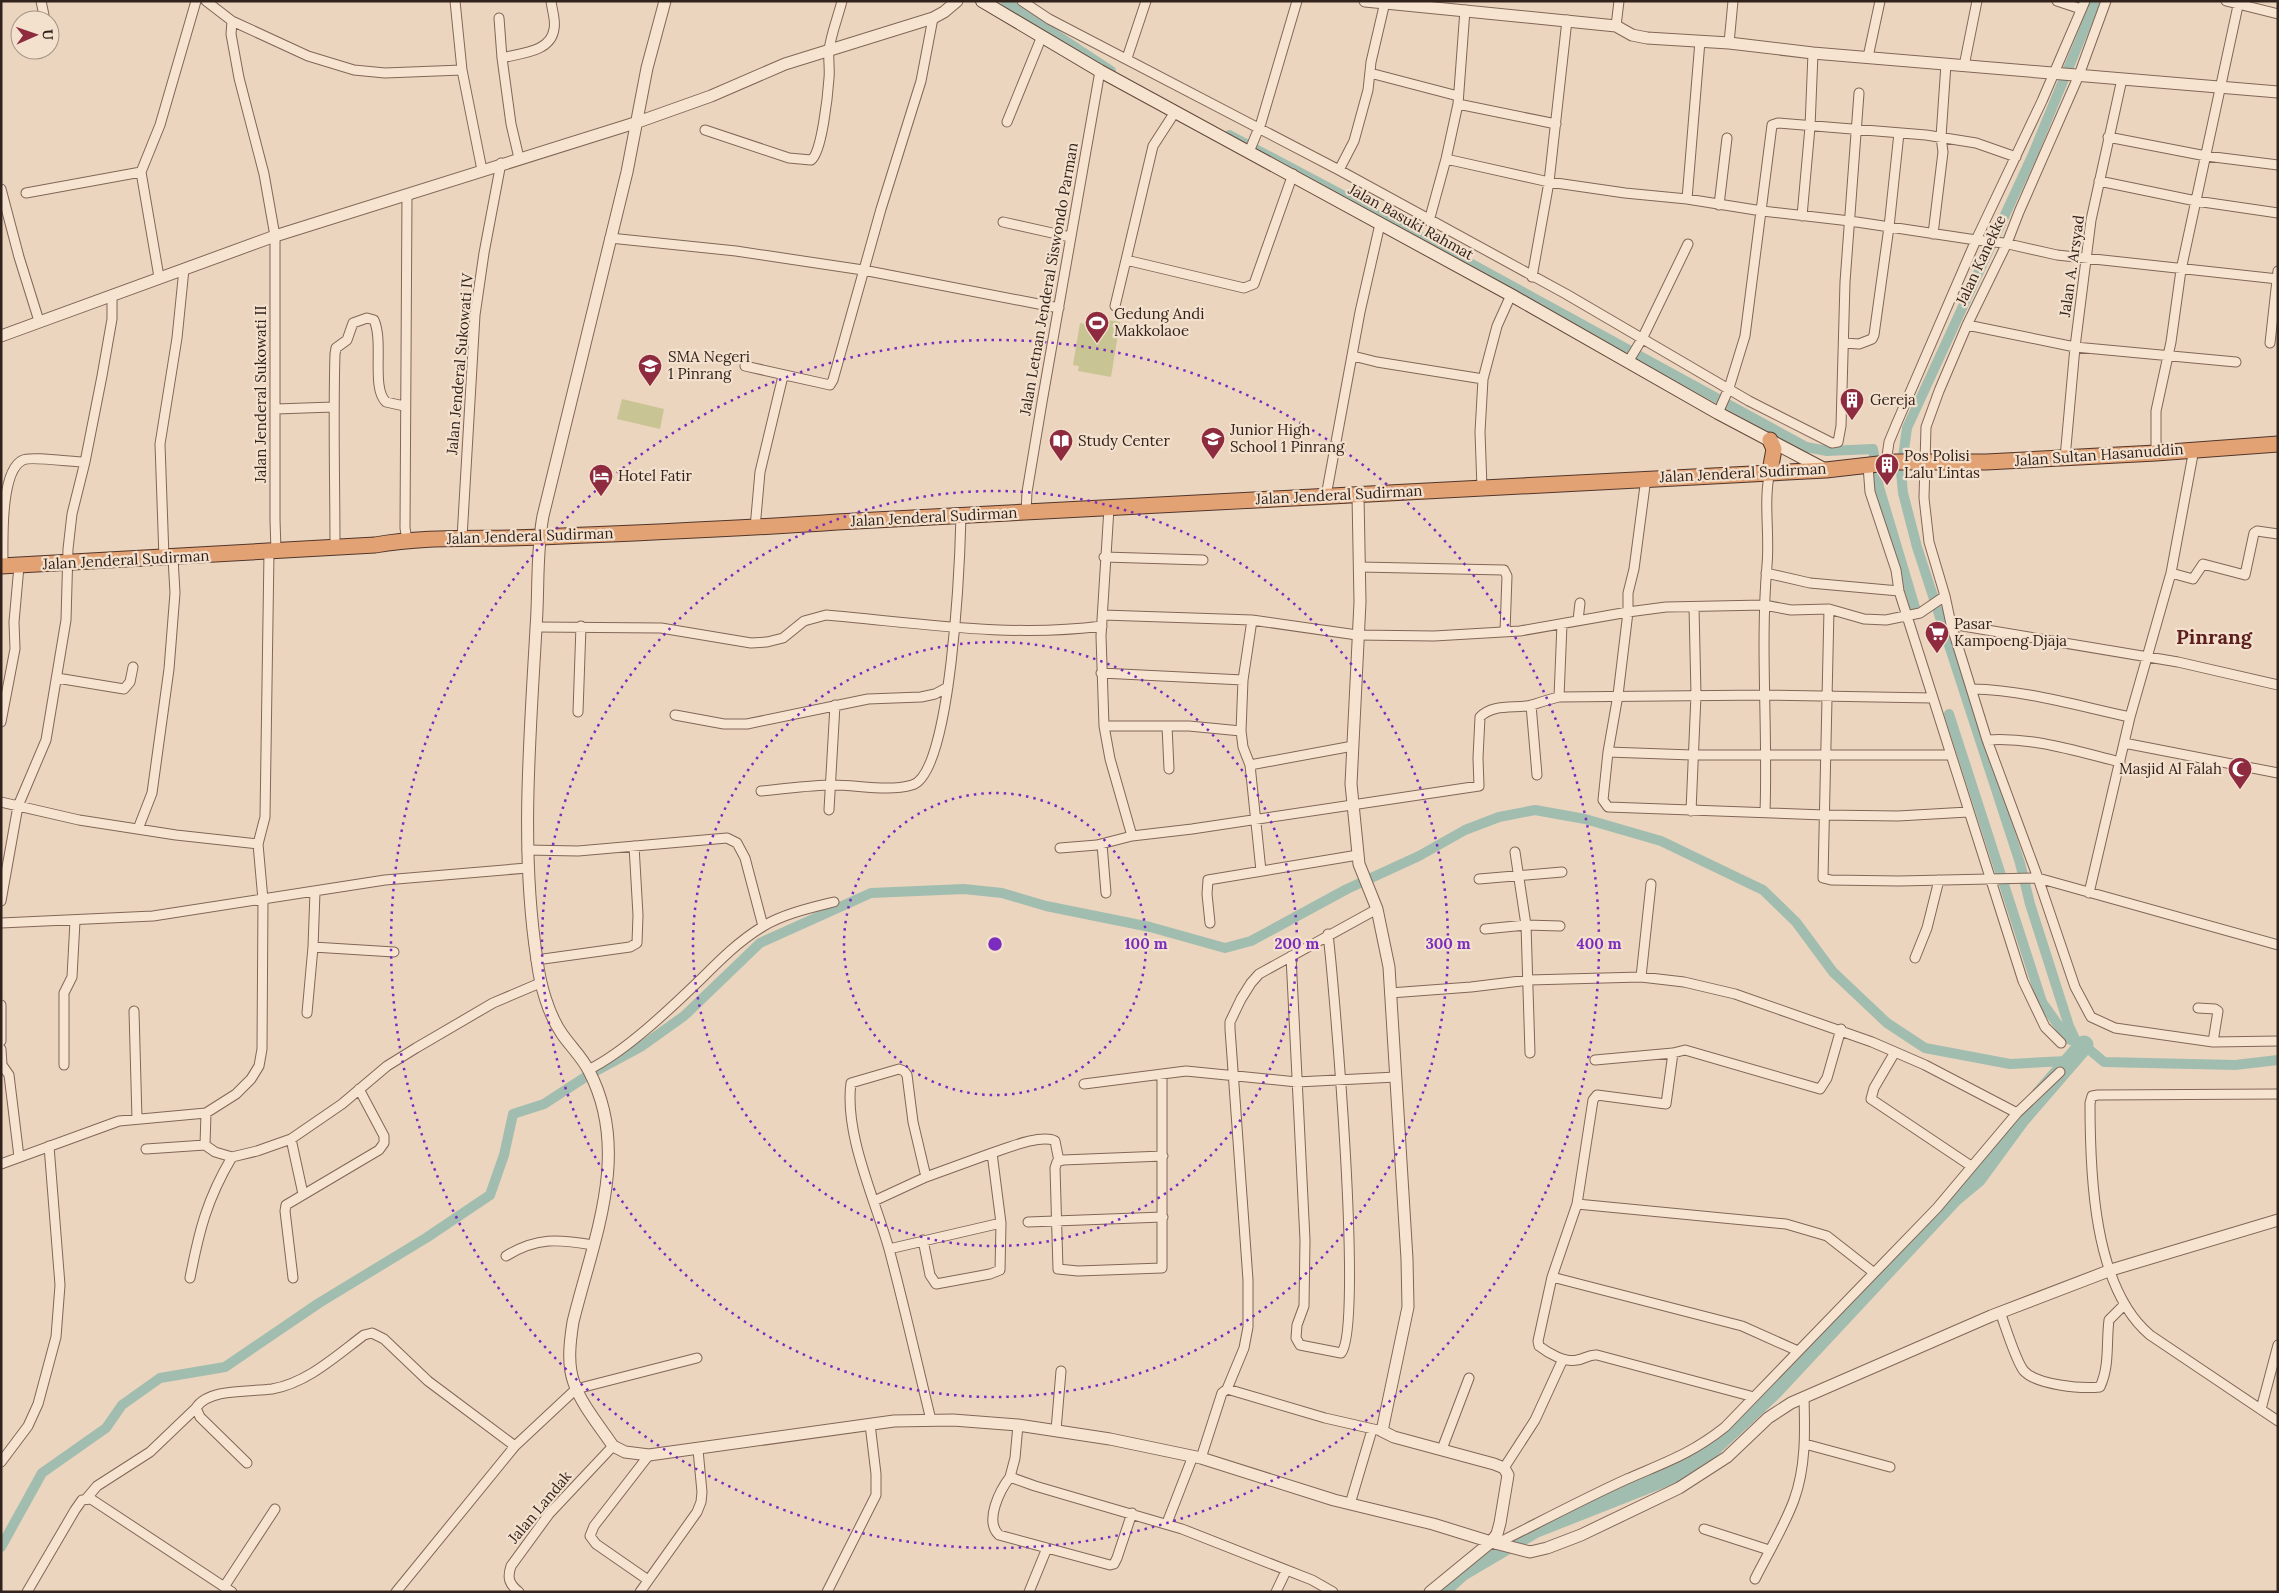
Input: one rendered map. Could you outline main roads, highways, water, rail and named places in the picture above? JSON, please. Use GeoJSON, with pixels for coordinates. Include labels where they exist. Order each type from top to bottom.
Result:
{"type":"FeatureCollection","features":[{"type":"Feature","properties":{"kind":"highway"},"geometry":{"type":"LineString","coordinates":[[1770,440],[1774,449],[1770,471]]}},
{"type":"Feature","properties":{"kind":"highway","name":"Jalan Sultan Hasanuddin"},"geometry":{"type":"LineString","coordinates":[[1882,464],[1922,460],[1986,462],[2278,444]]}},
{"type":"Feature","properties":{"kind":"highway","name":"Jalan Jenderal Sudirman"},"geometry":{"type":"LineString","coordinates":[[2,566],[68,564],[375,545],[407,540],[540,538],[755,528],[1770,471],[1826,470],[1882,464]]}},
{"type":"Feature","properties":{"kind":"main road","name":"Jalan Basuki Rahmat"},"geometry":{"type":"LineString","coordinates":[[982,1],[1100,71],[1175,112],[1250,149],[1380,224],[1631,358],[1770,440],[1826,470]]}},
{"type":"Feature","properties":{"kind":"waterway"},"geometry":{"type":"LineString","coordinates":[[1005,1],[1111,71]]}},
{"type":"Feature","properties":{"kind":"waterway"},"geometry":{"type":"LineString","coordinates":[[2084,1045],[2076,1041],[2069,1026],[2030,904],[2020,863],[1917,547],[1903,493],[1901,472],[1907,428],[2033,154],[2096,1]]}},
{"type":"Feature","properties":{"kind":"waterway"},"geometry":{"type":"LineString","coordinates":[[1229,135],[1457,256],[1806,447],[1827,451],[1873,449],[1879,487],[1916,611]]}},
{"type":"Feature","properties":{"kind":"waterway"},"geometry":{"type":"LineString","coordinates":[[1949,714],[2042,1002],[2068,1039],[2074,1041]]}},
{"type":"Feature","properties":{"kind":"waterway"},"geometry":{"type":"LineString","coordinates":[[1,1547],[42,1473],[106,1428],[122,1405],[160,1378],[225,1367],[319,1303],[426,1238],[490,1195],[504,1155],[513,1114],[544,1104],[590,1074],[642,1046],[684,1016],[760,943],[871,893],[964,889],[1002,893],[1046,906],[1150,927],[1225,948],[1251,941],[1347,889],[1419,856],[1465,830],[1499,817],[1535,810],[1585,819],[1661,841],[1763,890],[1796,922],[1833,972],[1887,1023],[1925,1048],[2010,1064],[2066,1061],[2084,1045],[2104,1062],[2235,1065],[2278,1060]]}},
{"type":"Feature","properties":{"kind":"waterway"},"geometry":{"type":"LineString","coordinates":[[1448,1584],[1461,1572],[1534,1529],[1691,1467],[1773,1391],[1953,1198],[1977,1178],[2021,1118],[2084,1045]]}},
{"type":"Feature","properties":{"kind":"place","name":"Gedung Andi Makkolaoe"},"geometry":{"type":"Point","coordinates":[1097,344]}},
{"type":"Feature","properties":{"kind":"place","name":"SMA Negeri 1 Pinrang"},"geometry":{"type":"Point","coordinates":[650,387]}},
{"type":"Feature","properties":{"kind":"place","name":"Gereja"},"geometry":{"type":"Point","coordinates":[1852,421]}},
{"type":"Feature","properties":{"kind":"place","name":"Junior High School 1 Pinrang"},"geometry":{"type":"Point","coordinates":[1213,460]}},
{"type":"Feature","properties":{"kind":"place","name":"Study Center"},"geometry":{"type":"Point","coordinates":[1061,462]}},
{"type":"Feature","properties":{"kind":"place","name":"Pos Polisi Lalu Lintas"},"geometry":{"type":"Point","coordinates":[1887,486]}},
{"type":"Feature","properties":{"kind":"place","name":"Hotel Fatir"},"geometry":{"type":"Point","coordinates":[601,497]}},
{"type":"Feature","properties":{"kind":"place","name":"Pasar Kampoeng Djaja"},"geometry":{"type":"Point","coordinates":[1937,654]}},
{"type":"Feature","properties":{"kind":"place","name":"Masjid Al Falah"},"geometry":{"type":"Point","coordinates":[2240,790]}},
{"type":"Feature","properties":{"kind":"district","name":"Pinrang"},"geometry":{"type":"Point","coordinates":[2214,637]}}]}
